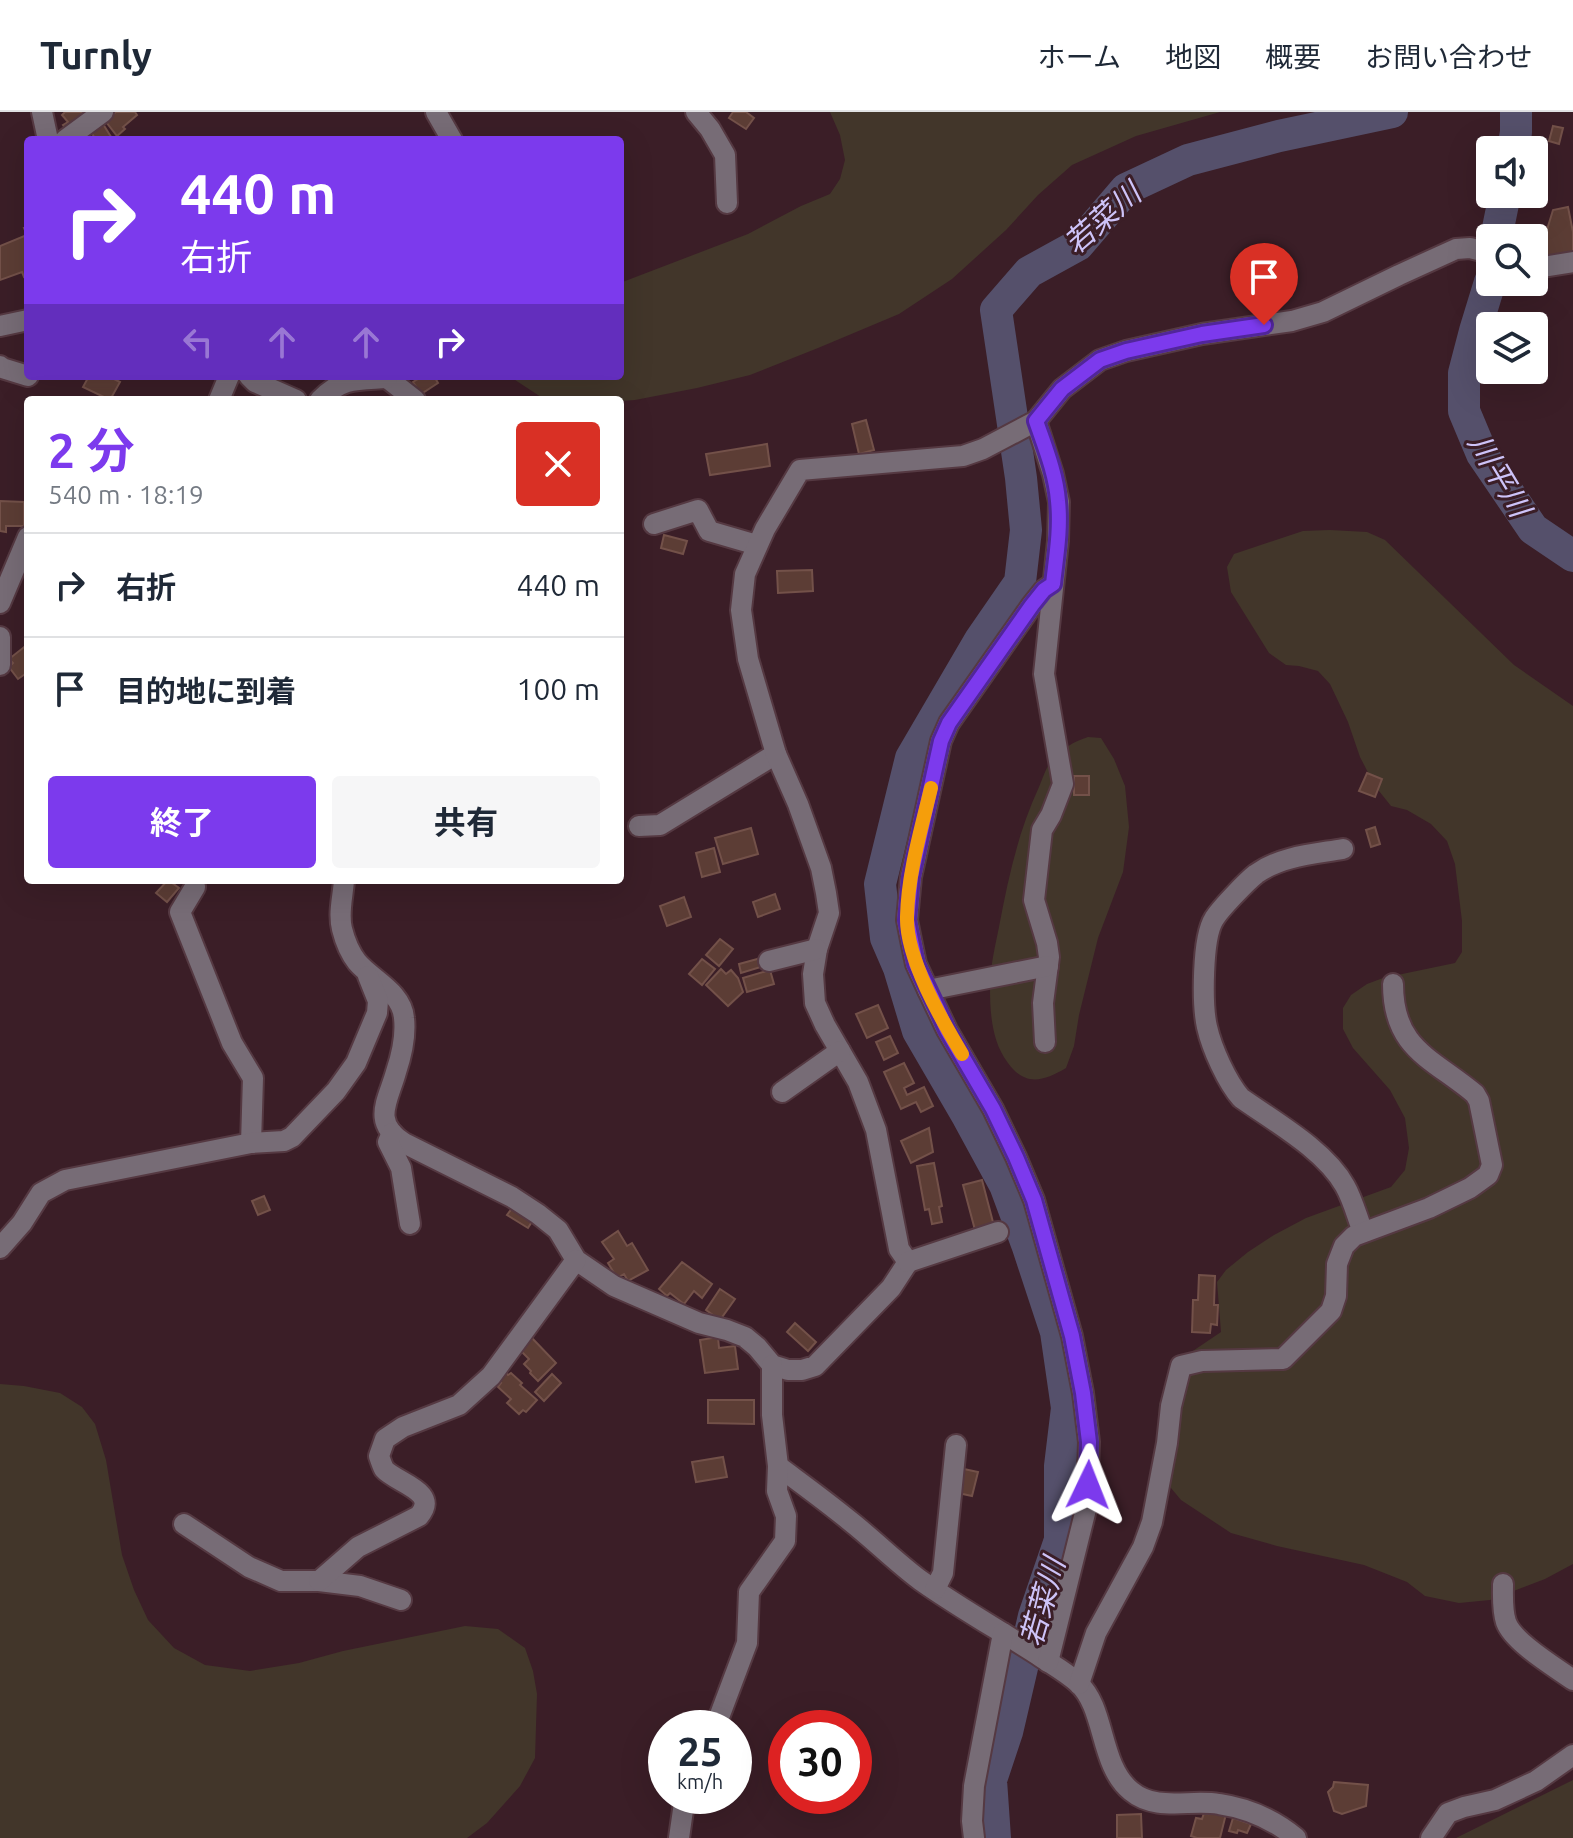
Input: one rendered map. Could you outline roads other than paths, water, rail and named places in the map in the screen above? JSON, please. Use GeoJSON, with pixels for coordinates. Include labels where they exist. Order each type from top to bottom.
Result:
{"type":"FeatureCollection","features":[{"type":"Feature","properties":{"kind":"street"},"geometry":{"type":"LineString","coordinates":[[42,112],[47,136]]}},
{"type":"Feature","properties":{"kind":"street"},"geometry":{"type":"LineString","coordinates":[[70,136],[103,112]]}},
{"type":"Feature","properties":{"kind":"street"},"geometry":{"type":"LineString","coordinates":[[696,112],[725,155],[727,203]]}},
{"type":"Feature","properties":{"kind":"street"},"geometry":{"type":"LineString","coordinates":[[908,1262],[899,1249],[876,1130],[858,1082],[815,1003],[813,974],[817,949],[829,913],[821,868],[776,754],[748,659],[741,610],[745,574],[765,529],[800,470],[963,456],[1033,423],[1062,389],[1100,360],[1202,334],[1323,312],[1456,249],[1476,250]]}},
{"type":"Feature","properties":{"kind":"street"},"geometry":{"type":"LineString","coordinates":[[1548,266],[1573,262]]}},
{"type":"Feature","properties":{"kind":"street"},"geometry":{"type":"LineString","coordinates":[[0,326],[24,321]]}},
{"type":"Feature","properties":{"kind":"street"},"geometry":{"type":"LineString","coordinates":[[0,366],[24,375]]}},
{"type":"Feature","properties":{"kind":"street"},"geometry":{"type":"LineString","coordinates":[[253,380],[287,396]]}},
{"type":"Feature","properties":{"kind":"street"},"geometry":{"type":"LineString","coordinates":[[325,396],[348,380]]}},
{"type":"Feature","properties":{"kind":"street"},"geometry":{"type":"LineString","coordinates":[[393,380],[421,396]]}},
{"type":"Feature","properties":{"kind":"street"},"geometry":{"type":"LineString","coordinates":[[1033,423],[1053,474],[1059,502],[1044,674],[1063,784],[1042,830],[1034,900],[1049,957],[1043,1003],[1045,1042]]}},
{"type":"Feature","properties":{"kind":"street"},"geometry":{"type":"LineString","coordinates":[[654,524],[698,510],[709,531],[757,545]]}},
{"type":"Feature","properties":{"kind":"street"},"geometry":{"type":"LineString","coordinates":[[0,603],[24,546]]}},
{"type":"Feature","properties":{"kind":"street"},"geometry":{"type":"LineString","coordinates":[[1045,1660],[1087,1505],[1089,1442],[1083,1393],[1072,1336],[1034,1200],[993,1109],[947,1030],[916,964],[907,920],[911,877],[941,741],[949,723],[1024,615],[1044,590],[1053,584]]}},
{"type":"Feature","properties":{"kind":"street"},"geometry":{"type":"LineString","coordinates":[[0,637],[0,665]]}},
{"type":"Feature","properties":{"kind":"street"},"geometry":{"type":"LineString","coordinates":[[639,826],[660,825],[776,754]]}},
{"type":"Feature","properties":{"kind":"street"},"geometry":{"type":"LineString","coordinates":[[1343,849],[1282,860],[1255,875],[1214,918],[1206,949],[1205,997],[1207,1027],[1232,1088],[1241,1098],[1320,1155],[1347,1188],[1363,1232]]}},
{"type":"Feature","properties":{"kind":"street"},"geometry":{"type":"LineString","coordinates":[[344,884],[341,925],[345,942],[355,960],[383,984],[404,1014],[404,1044],[384,1113],[385,1122],[392,1133],[404,1143],[512,1197],[538,1214],[558,1230],[576,1260],[614,1286],[699,1323],[745,1337],[772,1365],[802,1370],[815,1366],[891,1288],[908,1262],[998,1232]]}},
{"type":"Feature","properties":{"kind":"street"},"geometry":{"type":"LineString","coordinates":[[195,887],[180,912],[232,1043],[253,1078],[251,1143]]}},
{"type":"Feature","properties":{"kind":"street"},"geometry":{"type":"LineString","coordinates":[[769,961],[817,949]]}},
{"type":"Feature","properties":{"kind":"street"},"geometry":{"type":"LineString","coordinates":[[928,990],[1048,966]]}},
{"type":"Feature","properties":{"kind":"street"},"geometry":{"type":"LineString","coordinates":[[0,1248],[22,1223],[41,1193],[65,1180],[251,1143],[284,1141],[292,1137],[336,1091],[356,1063],[377,1013],[378,1001],[366,972]]}},
{"type":"Feature","properties":{"kind":"street"},"geometry":{"type":"LineString","coordinates":[[1079,1684],[1096,1633],[1143,1547],[1152,1522],[1171,1406],[1181,1366],[1202,1361],[1283,1359],[1331,1311],[1336,1296],[1337,1264],[1344,1246],[1354,1236],[1429,1208],[1470,1188],[1488,1175],[1492,1165],[1479,1101],[1475,1094],[1407,1040],[1393,1000],[1393,984]]}},
{"type":"Feature","properties":{"kind":"street"},"geometry":{"type":"LineString","coordinates":[[782,1092],[840,1051]]}},
{"type":"Feature","properties":{"kind":"street"},"geometry":{"type":"LineString","coordinates":[[392,1133],[388,1142],[401,1168],[410,1224]]}},
{"type":"Feature","properties":{"kind":"street"},"geometry":{"type":"LineString","coordinates":[[319,1581],[358,1547],[419,1516],[424,1501],[420,1492],[384,1468],[379,1456],[385,1439],[403,1427],[459,1405],[491,1376],[576,1260]]}},
{"type":"Feature","properties":{"kind":"street"},"geometry":{"type":"LineString","coordinates":[[722,1710],[747,1643],[749,1592],[785,1541],[786,1516],[777,1491],[772,1365]]}},
{"type":"Feature","properties":{"kind":"street"},"geometry":{"type":"LineString","coordinates":[[935,1589],[943,1573],[956,1445]]}},
{"type":"Feature","properties":{"kind":"street"},"geometry":{"type":"LineString","coordinates":[[778,1466],[848,1519],[920,1580],[1079,1684],[1094,1708],[1112,1765],[1130,1790],[1141,1798],[1163,1803],[1218,1803],[1279,1824],[1296,1838]]}},
{"type":"Feature","properties":{"kind":"street"},"geometry":{"type":"LineString","coordinates":[[184,1524],[249,1567],[281,1581],[319,1581],[360,1586],[401,1600]]}},
{"type":"Feature","properties":{"kind":"street"},"geometry":{"type":"LineString","coordinates":[[1503,1584],[1503,1607],[1513,1636],[1573,1680]]}},
{"type":"Feature","properties":{"kind":"street"},"geometry":{"type":"LineString","coordinates":[[974,1838],[974,1786],[1006,1634]]}},
{"type":"Feature","properties":{"kind":"street"},"geometry":{"type":"LineString","coordinates":[[1431,1838],[1448,1813],[1495,1800],[1536,1781],[1573,1755]]}},
{"type":"Feature","properties":{"kind":"street"},"geometry":{"type":"LineString","coordinates":[[679,1838],[682,1814]]}},
{"type":"Feature","properties":{"kind":"waterway","name":"若菜川"},"geometry":{"type":"LineString","coordinates":[[995,1838],[991,1780],[1007,1732],[1034,1616],[1060,1540],[1060,1466],[1067,1408],[1056,1332],[1028,1247],[1005,1185],[918,1031],[899,968],[886,938],[880,884],[911,758],[980,640],[1020,582],[1026,530],[996,310],[1029,272],[1078,245],[1126,189],[1188,160],[1279,136],[1392,112]]}},
{"type":"Feature","properties":{"kind":"waterway","name":"川平川"},"geometry":{"type":"LineString","coordinates":[[1515,136],[1516,112]]}},
{"type":"Feature","properties":{"kind":"waterway","name":"川平川"},"geometry":{"type":"LineString","coordinates":[[1499,224],[1502,208]]}},
{"type":"Feature","properties":{"kind":"waterway","name":"川平川"},"geometry":{"type":"LineString","coordinates":[[1486,296],[1464,373],[1464,411],[1482,454],[1533,529],[1573,556]]}}]}
